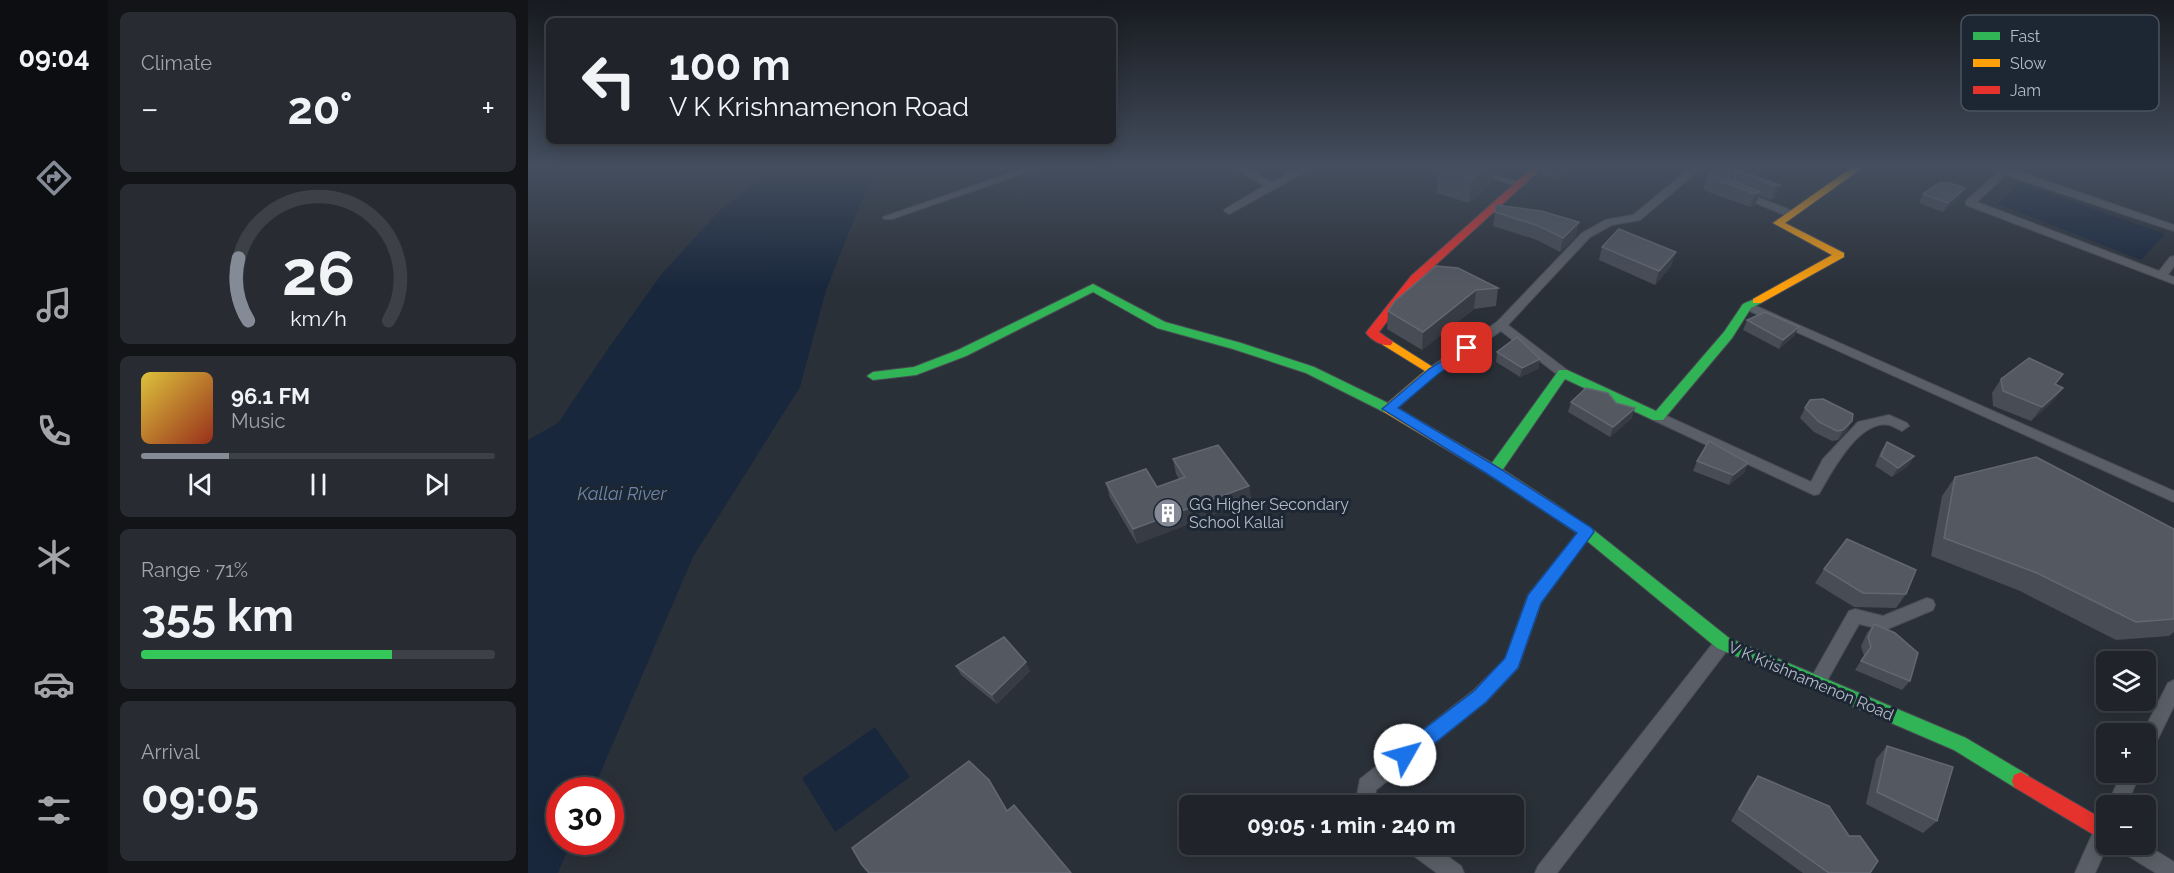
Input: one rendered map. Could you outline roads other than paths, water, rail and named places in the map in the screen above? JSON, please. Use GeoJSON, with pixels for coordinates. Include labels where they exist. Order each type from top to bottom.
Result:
{"type":"FeatureCollection","features":[{"type":"Feature","properties":{"kind":"street"},"geometry":{"type":"LineString","coordinates":[[888,217],[919,207]]}},
{"type":"Feature","properties":{"kind":"street"},"geometry":{"type":"LineString","coordinates":[[1229,211],[1236,207]]}},
{"type":"Feature","properties":{"kind":"street"},"geometry":{"type":"LineString","coordinates":[[1433,372],[1372,333],[1415,278],[1495,207]]}},
{"type":"Feature","properties":{"kind":"street"},"geometry":{"type":"LineString","coordinates":[[1389,409],[1433,372],[1501,326],[1586,235],[1609,222],[1636,218],[1650,207]]}},
{"type":"Feature","properties":{"kind":"street"},"geometry":{"type":"LineString","coordinates":[[1773,207],[1791,214]]}},
{"type":"Feature","properties":{"kind":"street"},"geometry":{"type":"LineString","coordinates":[[1658,417],[1728,335],[1747,306],[1840,255],[1778,223],[1801,207]]}},
{"type":"Feature","properties":{"kind":"street"},"geometry":{"type":"LineString","coordinates":[[1980,207],[2174,281]]}},
{"type":"Feature","properties":{"kind":"street"},"geometry":{"type":"LineString","coordinates":[[2112,207],[2174,228]]}},
{"type":"Feature","properties":{"kind":"street"},"geometry":{"type":"LineString","coordinates":[[2161,276],[2174,259]]}},
{"type":"Feature","properties":{"kind":"street","name":"V K Krishnamenon Road"},"geometry":{"type":"LineString","coordinates":[[873,376],[916,370],[962,353],[1093,287],[1161,325],[1237,346],[1310,370],[1389,409],[1494,471],[1586,532],[1723,643],[1960,744],[2096,824]]}},
{"type":"Feature","properties":{"kind":"street"},"geometry":{"type":"LineString","coordinates":[[1747,306],[2174,497]]}},
{"type":"Feature","properties":{"kind":"street"},"geometry":{"type":"LineString","coordinates":[[1501,326],[1563,373],[1814,490],[1828,463],[1863,425],[1889,420],[1902,426]]}},
{"type":"Feature","properties":{"kind":"street"},"geometry":{"type":"LineString","coordinates":[[1494,471],[1563,373]]}},
{"type":"Feature","properties":{"kind":"street"},"geometry":{"type":"LineString","coordinates":[[1366,795],[1367,785],[1480,696],[1512,663],[1534,600],[1586,532]]}},
{"type":"Feature","properties":{"kind":"street"},"geometry":{"type":"LineString","coordinates":[[1817,683],[1855,616],[1884,623],[1927,605]]}},
{"type":"Feature","properties":{"kind":"street"},"geometry":{"type":"LineString","coordinates":[[1545,873],[1723,643]]}},
{"type":"Feature","properties":{"kind":"street"},"geometry":{"type":"LineString","coordinates":[[2156,725],[2174,688]]}},
{"type":"Feature","properties":{"kind":"street"},"geometry":{"type":"LineString","coordinates":[[2085,873],[2096,849]]}},
{"type":"Feature","properties":{"kind":"street"},"geometry":{"type":"LineString","coordinates":[[1430,855],[1455,873]]}},
{"type":"Feature","properties":{"kind":"street"},"geometry":{"type":"LineString","coordinates":[[2145,855],[2174,873]]}},
{"type":"Feature","properties":{"kind":"water","name":"Kallai River"},"geometry":{"type":"Polygon","coordinates":[[[725,207],[859,207],[826,290],[800,387],[693,557],[599,777],[546,777],[546,855],[566,855],[558,873],[528,873],[528,440],[558,423],[661,275],[725,207]]]}},
{"type":"Feature","properties":{"kind":"water"},"geometry":{"type":"Polygon","coordinates":[[[2005,207],[2087,207],[2165,234],[2141,260],[2005,207]]]}},
{"type":"Feature","properties":{"kind":"water"},"geometry":{"type":"Polygon","coordinates":[[[875,727],[910,777],[835,832],[802,778],[875,727]]]}},
{"type":"Feature","properties":{"kind":"place","name":"GG Higher Secondary School Kallai"},"geometry":{"type":"Point","coordinates":[1168,513]}}]}
